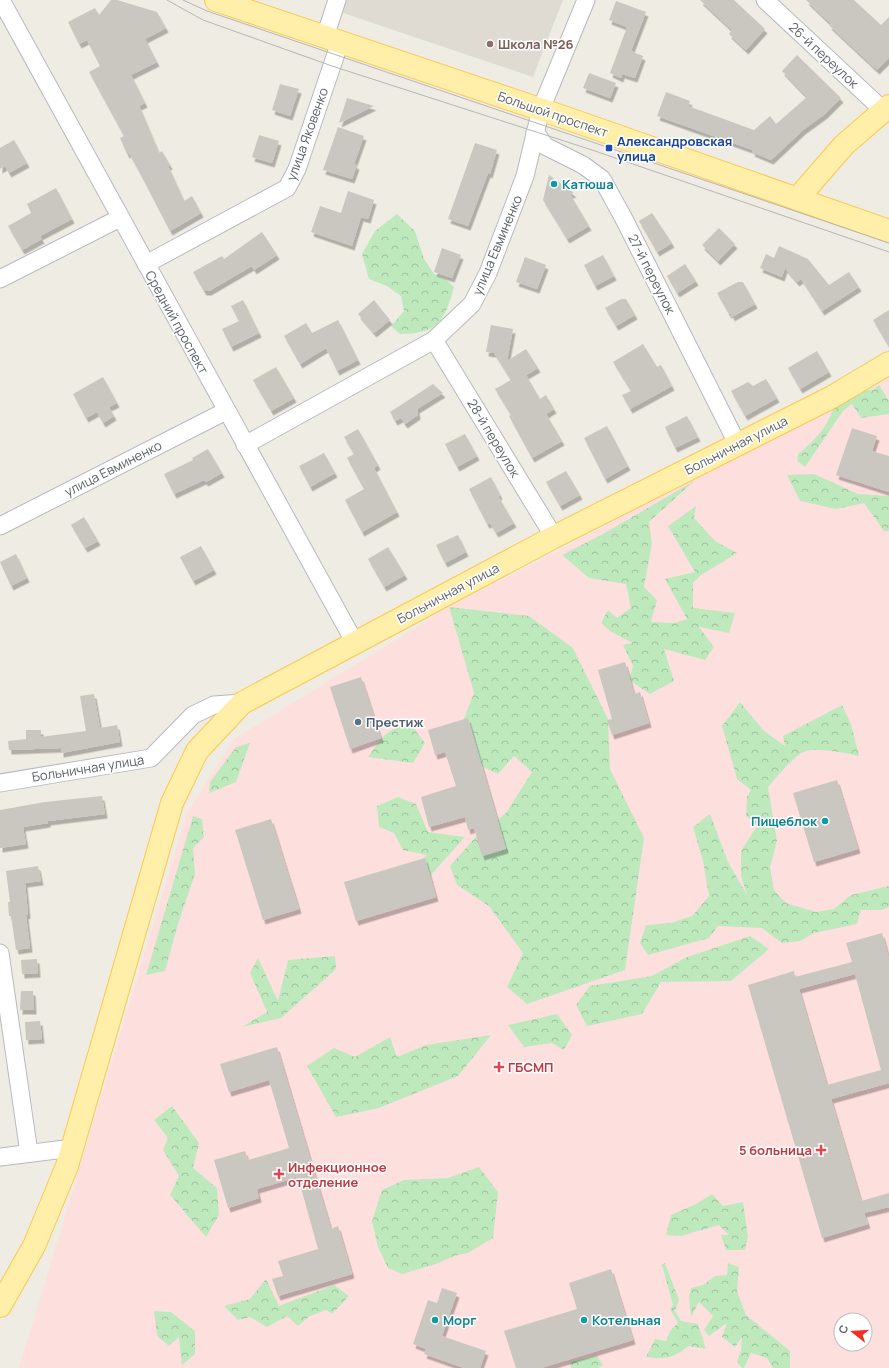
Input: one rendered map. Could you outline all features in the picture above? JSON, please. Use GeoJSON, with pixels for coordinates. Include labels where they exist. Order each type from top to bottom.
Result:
{"type":"FeatureCollection","features":[{"type":"Feature","properties":{"kind":"main road","name":"Большой проспект"},"geometry":{"type":"LineString","coordinates":[[216,0],[541,109],[889,232]]}},
{"type":"Feature","properties":{"kind":"main road"},"geometry":{"type":"LineString","coordinates":[[797,199],[844,145],[886,109]]}},
{"type":"Feature","properties":{"kind":"main road","name":"Больничная улица"},"geometry":{"type":"LineString","coordinates":[[242,703],[554,537],[832,397],[889,363]]}},
{"type":"Feature","properties":{"kind":"main road"},"geometry":{"type":"LineString","coordinates":[[0,1306],[34,1246],[67,1166],[172,803],[197,751],[242,703]]}},
{"type":"Feature","properties":{"kind":"street","name":"Средний проспект"},"geometry":{"type":"LineString","coordinates":[[1,0],[355,643]]}},
{"type":"Feature","properties":{"kind":"street","name":"улица Яковенко"},"geometry":{"type":"LineString","coordinates":[[146,264],[287,188],[297,169],[332,39],[337,0]]}},
{"type":"Feature","properties":{"kind":"street","name":"улица Евминенко"},"geometry":{"type":"LineString","coordinates":[[245,445],[434,340],[472,304],[488,273],[525,176],[541,109],[586,0]]}},
{"type":"Feature","properties":{"kind":"street","name":"26-й переулок"},"geometry":{"type":"LineString","coordinates":[[765,0],[886,109]]}},
{"type":"Feature","properties":{"kind":"street","name":"27-й переулок"},"geometry":{"type":"LineString","coordinates":[[535,132],[545,146],[583,165],[602,179],[624,219],[738,445]]}},
{"type":"Feature","properties":{"kind":"street"},"geometry":{"type":"LineString","coordinates":[[0,279],[120,218]]}},
{"type":"Feature","properties":{"kind":"street","name":"28-й переулок"},"geometry":{"type":"LineString","coordinates":[[434,340],[554,537]]}},
{"type":"Feature","properties":{"kind":"street","name":"улица Евминенко"},"geometry":{"type":"LineString","coordinates":[[0,526],[226,411]]}},
{"type":"Feature","properties":{"kind":"street","name":"Больничная улица"},"geometry":{"type":"LineString","coordinates":[[0,783],[151,758],[193,715],[214,706],[242,703]]}},
{"type":"Feature","properties":{"kind":"street"},"geometry":{"type":"LineString","coordinates":[[0,953],[5,1030],[29,1153]]}},
{"type":"Feature","properties":{"kind":"street"},"geometry":{"type":"LineString","coordinates":[[0,1156],[72,1148]]}},
{"type":"Feature","properties":{"kind":"shaded area","name":"Школа №26"},"geometry":{"type":"Polygon","coordinates":[[[341,0],[563,0],[533,77],[337,11],[341,0]]]}},
{"type":"Feature","properties":{"kind":"shaded area","name":"ГБСМП"},"geometry":{"type":"Polygon","coordinates":[[[889,372],[889,1368],[19,1368],[187,813],[234,739],[449,607],[560,550],[889,372]]]}},
{"type":"Feature","properties":{"kind":"green space"},"geometry":{"type":"Polygon","coordinates":[[[397,214],[415,231],[424,259],[434,274],[448,281],[454,287],[447,309],[438,323],[431,328],[413,333],[400,334],[391,326],[404,311],[401,296],[387,286],[369,279],[362,254],[375,231],[397,214]]]}},
{"type":"Feature","properties":{"kind":"green space"},"geometry":{"type":"Polygon","coordinates":[[[879,385],[889,401],[889,414],[861,418],[852,404],[843,411],[805,467],[797,461],[798,454],[819,434],[829,419],[839,391],[873,390],[879,385]]]}},
{"type":"Feature","properties":{"kind":"green space"},"geometry":{"type":"Polygon","coordinates":[[[814,474],[858,494],[889,496],[889,531],[884,531],[864,503],[836,509],[800,501],[787,475],[814,474]]]}},
{"type":"Feature","properties":{"kind":"green space"},"geometry":{"type":"Polygon","coordinates":[[[694,481],[649,522],[652,543],[644,587],[657,600],[651,622],[675,623],[687,619],[665,579],[695,572],[668,526],[696,506],[694,518],[715,541],[737,553],[701,575],[693,583],[693,608],[735,613],[729,633],[699,627],[714,647],[705,660],[664,649],[674,681],[650,694],[629,680],[633,666],[623,645],[633,643],[611,632],[601,623],[608,610],[617,618],[631,608],[626,584],[589,578],[562,555],[603,534],[694,481]]]}},
{"type":"Feature","properties":{"kind":"green space"},"geometry":{"type":"Polygon","coordinates":[[[449,607],[529,616],[573,648],[608,719],[610,769],[644,838],[625,970],[527,1004],[507,987],[523,953],[489,906],[457,885],[450,866],[475,838],[506,813],[532,772],[514,756],[498,774],[451,752],[474,693],[449,607]]]}},
{"type":"Feature","properties":{"kind":"green space"},"geometry":{"type":"Polygon","coordinates":[[[740,702],[764,731],[785,746],[783,736],[842,705],[851,724],[859,756],[825,750],[806,751],[791,761],[768,787],[777,841],[770,867],[774,890],[786,903],[816,912],[834,909],[851,895],[889,886],[889,907],[882,910],[861,910],[857,924],[814,933],[800,941],[782,943],[762,928],[718,926],[709,938],[648,955],[640,943],[646,925],[671,923],[692,916],[709,896],[703,861],[693,827],[710,814],[728,862],[747,895],[741,876],[741,851],[757,826],[746,816],[747,797],[751,790],[737,779],[722,726],[740,702]]]}},
{"type":"Feature","properties":{"kind":"green space"},"geometry":{"type":"Polygon","coordinates":[[[411,725],[425,743],[413,763],[368,757],[381,739],[390,731],[402,726],[411,725]]]}},
{"type":"Feature","properties":{"kind":"green space"},"geometry":{"type":"Polygon","coordinates":[[[250,743],[236,782],[209,793],[210,782],[236,747],[250,743]]]}},
{"type":"Feature","properties":{"kind":"green space"},"geometry":{"type":"Polygon","coordinates":[[[398,797],[416,804],[428,832],[465,837],[429,877],[413,869],[427,855],[403,850],[394,833],[379,827],[377,806],[398,797]]]}},
{"type":"Feature","properties":{"kind":"green space"},"geometry":{"type":"Polygon","coordinates":[[[193,816],[202,819],[204,837],[193,848],[195,874],[178,924],[165,971],[146,975],[193,816]]]}},
{"type":"Feature","properties":{"kind":"green space"},"geometry":{"type":"Polygon","coordinates":[[[750,936],[769,949],[731,981],[661,982],[642,1014],[587,1026],[576,1005],[590,986],[652,976],[687,957],[750,936]]]}},
{"type":"Feature","properties":{"kind":"green space"},"geometry":{"type":"Polygon","coordinates":[[[335,956],[336,969],[281,1018],[242,1027],[267,1012],[250,973],[258,958],[278,1001],[288,960],[335,956]]]}},
{"type":"Feature","properties":{"kind":"green space"},"geometry":{"type":"Polygon","coordinates":[[[557,1014],[572,1035],[564,1050],[552,1043],[524,1047],[508,1025],[557,1014]]]}},
{"type":"Feature","properties":{"kind":"green space"},"geometry":{"type":"Polygon","coordinates":[[[491,1035],[458,1076],[379,1108],[336,1117],[307,1066],[334,1048],[355,1057],[390,1037],[397,1057],[426,1045],[491,1035]]]}},
{"type":"Feature","properties":{"kind":"green space"},"geometry":{"type":"Polygon","coordinates":[[[172,1106],[199,1143],[193,1168],[217,1188],[219,1215],[206,1237],[170,1195],[179,1176],[163,1150],[168,1138],[154,1120],[172,1106]]]}},
{"type":"Feature","properties":{"kind":"green space"},"geometry":{"type":"Polygon","coordinates":[[[479,1167],[498,1192],[493,1238],[468,1253],[454,1256],[436,1264],[402,1274],[388,1268],[378,1247],[372,1221],[382,1190],[404,1180],[448,1178],[479,1167]]]}},
{"type":"Feature","properties":{"kind":"green space"},"geometry":{"type":"Polygon","coordinates":[[[712,1194],[723,1206],[743,1202],[748,1237],[745,1250],[726,1250],[721,1235],[729,1235],[719,1225],[681,1236],[666,1235],[671,1215],[696,1204],[712,1194]]]}},
{"type":"Feature","properties":{"kind":"green space"},"geometry":{"type":"Polygon","coordinates":[[[665,1263],[679,1300],[675,1311],[681,1321],[698,1324],[706,1349],[689,1346],[674,1356],[665,1358],[646,1357],[655,1339],[666,1341],[670,1331],[678,1323],[670,1309],[673,1305],[662,1265],[665,1263]]]}},
{"type":"Feature","properties":{"kind":"green space"},"geometry":{"type":"Polygon","coordinates":[[[728,1263],[739,1267],[737,1291],[746,1315],[790,1351],[790,1368],[773,1368],[767,1358],[751,1353],[744,1368],[742,1368],[737,1362],[741,1350],[742,1337],[735,1347],[722,1337],[727,1323],[709,1336],[704,1330],[713,1316],[699,1302],[691,1317],[689,1296],[691,1288],[703,1285],[715,1276],[727,1275],[728,1263]]]}},
{"type":"Feature","properties":{"kind":"green space"},"geometry":{"type":"Polygon","coordinates":[[[266,1279],[279,1306],[334,1285],[349,1296],[332,1314],[326,1310],[310,1316],[298,1326],[287,1316],[267,1327],[250,1317],[238,1320],[224,1306],[250,1299],[266,1279]]]}},
{"type":"Feature","properties":{"kind":"green space"},"geometry":{"type":"Polygon","coordinates":[[[154,1311],[171,1312],[195,1331],[195,1354],[182,1365],[179,1337],[169,1346],[157,1336],[154,1311]]]}},
{"type":"Feature","properties":{"kind":"green space"},"geometry":{"type":"Polygon","coordinates":[[[597,1356],[603,1365],[598,1368],[571,1368],[570,1362],[597,1356]]]}},
{"type":"Feature","properties":{"kind":"building"},"geometry":{"type":"Polygon","coordinates":[[[111,0],[117,0],[157,12],[166,28],[145,39],[157,62],[131,75],[145,103],[139,106],[159,153],[162,151],[170,165],[168,166],[184,201],[192,196],[201,213],[170,231],[129,153],[127,154],[120,138],[124,136],[89,72],[100,66],[87,40],[79,44],[68,22],[95,8],[99,15],[111,0]]]}},
{"type":"Feature","properties":{"kind":"building"},"geometry":{"type":"Polygon","coordinates":[[[700,0],[734,0],[765,29],[746,50],[729,34],[732,30],[700,0]]]}},
{"type":"Feature","properties":{"kind":"building"},"geometry":{"type":"Polygon","coordinates":[[[806,0],[854,0],[881,25],[889,17],[889,58],[877,70],[829,25],[831,24],[806,0]]]}},
{"type":"Feature","properties":{"kind":"building"},"geometry":{"type":"Polygon","coordinates":[[[616,1],[646,12],[631,51],[643,56],[635,78],[622,74],[621,78],[610,73],[627,27],[609,20],[616,1]]]}},
{"type":"Feature","properties":{"kind":"building"},"geometry":{"type":"Polygon","coordinates":[[[797,55],[841,98],[825,114],[803,130],[771,160],[752,152],[753,150],[657,116],[666,92],[690,101],[688,106],[754,130],[770,116],[776,124],[807,97],[782,71],[797,55]]]}},
{"type":"Feature","properties":{"kind":"building"},"geometry":{"type":"Polygon","coordinates":[[[589,73],[616,83],[610,98],[583,88],[589,73]]]}},
{"type":"Feature","properties":{"kind":"building"},"geometry":{"type":"Polygon","coordinates":[[[280,84],[299,89],[290,116],[272,110],[280,84]]]}},
{"type":"Feature","properties":{"kind":"building"},"geometry":{"type":"Polygon","coordinates":[[[347,98],[374,106],[339,123],[347,98]]]}},
{"type":"Feature","properties":{"kind":"building"},"geometry":{"type":"Polygon","coordinates":[[[338,127],[364,136],[354,164],[357,165],[352,179],[323,170],[338,127]]]}},
{"type":"Feature","properties":{"kind":"building"},"geometry":{"type":"Polygon","coordinates":[[[259,135],[279,141],[272,163],[252,157],[259,135]]]}},
{"type":"Feature","properties":{"kind":"building"},"geometry":{"type":"Polygon","coordinates":[[[14,140],[27,163],[9,173],[5,166],[0,169],[0,148],[14,140]]]}},
{"type":"Feature","properties":{"kind":"building"},"geometry":{"type":"Polygon","coordinates":[[[475,143],[497,150],[490,174],[488,173],[468,226],[448,219],[475,143]]]}},
{"type":"Feature","properties":{"kind":"building"},"geometry":{"type":"Polygon","coordinates":[[[549,175],[574,193],[570,194],[589,226],[567,239],[543,200],[549,175]]]}},
{"type":"Feature","properties":{"kind":"building"},"geometry":{"type":"Polygon","coordinates":[[[56,188],[72,219],[40,236],[42,239],[22,250],[8,226],[31,213],[27,204],[56,188]]]}},
{"type":"Feature","properties":{"kind":"building"},"geometry":{"type":"Polygon","coordinates":[[[348,191],[374,200],[368,219],[361,217],[352,246],[311,232],[320,206],[341,213],[348,191]]]}},
{"type":"Feature","properties":{"kind":"building"},"geometry":{"type":"Polygon","coordinates":[[[652,213],[672,243],[657,252],[639,221],[652,213]]]}},
{"type":"Feature","properties":{"kind":"building"},"geometry":{"type":"Polygon","coordinates":[[[719,228],[735,244],[718,261],[702,245],[719,228]]]}},
{"type":"Feature","properties":{"kind":"building"},"geometry":{"type":"Polygon","coordinates":[[[262,232],[277,255],[254,270],[252,266],[209,291],[204,291],[193,272],[222,256],[224,259],[262,232]]]}},
{"type":"Feature","properties":{"kind":"building"},"geometry":{"type":"Polygon","coordinates":[[[779,246],[808,259],[829,285],[849,272],[859,287],[822,311],[801,279],[797,282],[785,268],[782,277],[760,268],[766,254],[774,258],[779,246]]]}},
{"type":"Feature","properties":{"kind":"building"},"geometry":{"type":"Polygon","coordinates":[[[442,248],[461,255],[452,278],[434,272],[442,248]]]}},
{"type":"Feature","properties":{"kind":"building"},"geometry":{"type":"Polygon","coordinates":[[[603,255],[614,276],[595,286],[584,265],[603,255]]]}},
{"type":"Feature","properties":{"kind":"building"},"geometry":{"type":"Polygon","coordinates":[[[525,257],[546,265],[537,289],[516,282],[525,257]]]}},
{"type":"Feature","properties":{"kind":"building"},"geometry":{"type":"Polygon","coordinates":[[[685,264],[696,281],[677,293],[667,276],[685,264]]]}},
{"type":"Feature","properties":{"kind":"building"},"geometry":{"type":"Polygon","coordinates":[[[738,282],[743,282],[755,304],[732,317],[731,313],[729,314],[717,293],[738,282]]]}},
{"type":"Feature","properties":{"kind":"building"},"geometry":{"type":"Polygon","coordinates":[[[621,299],[626,299],[635,315],[616,326],[605,308],[621,299]]]}},
{"type":"Feature","properties":{"kind":"building"},"geometry":{"type":"Polygon","coordinates":[[[243,300],[259,333],[231,347],[222,329],[239,321],[231,306],[243,300]]]}},
{"type":"Feature","properties":{"kind":"building"},"geometry":{"type":"Polygon","coordinates":[[[374,300],[390,320],[374,333],[358,314],[374,300]]]}},
{"type":"Feature","properties":{"kind":"building"},"geometry":{"type":"Polygon","coordinates":[[[889,310],[889,347],[873,320],[889,310]]]}},
{"type":"Feature","properties":{"kind":"building"},"geometry":{"type":"Polygon","coordinates":[[[338,320],[358,360],[337,371],[326,348],[300,364],[284,336],[306,323],[312,333],[338,320]]]}},
{"type":"Feature","properties":{"kind":"building"},"geometry":{"type":"Polygon","coordinates":[[[491,325],[513,329],[507,361],[526,349],[538,368],[526,375],[540,399],[546,395],[554,409],[546,414],[562,441],[532,458],[509,416],[511,415],[495,389],[511,380],[494,353],[486,352],[491,325]]]}},
{"type":"Feature","properties":{"kind":"building"},"geometry":{"type":"Polygon","coordinates":[[[643,344],[657,367],[661,365],[672,386],[630,409],[622,395],[631,391],[613,362],[643,344]]]}},
{"type":"Feature","properties":{"kind":"building"},"geometry":{"type":"Polygon","coordinates":[[[817,351],[829,372],[800,389],[788,368],[817,351]]]}},
{"type":"Feature","properties":{"kind":"building"},"geometry":{"type":"Polygon","coordinates":[[[276,367],[294,398],[271,411],[253,380],[276,367]]]}},
{"type":"Feature","properties":{"kind":"building"},"geometry":{"type":"Polygon","coordinates":[[[103,377],[117,403],[109,407],[114,416],[103,423],[97,412],[86,418],[73,394],[103,377]]]}},
{"type":"Feature","properties":{"kind":"building"},"geometry":{"type":"Polygon","coordinates":[[[766,379],[777,398],[745,416],[731,391],[748,382],[753,386],[766,379]]]}},
{"type":"Feature","properties":{"kind":"building"},"geometry":{"type":"Polygon","coordinates":[[[433,384],[443,393],[417,409],[418,415],[405,424],[401,418],[395,421],[390,412],[433,384]]]}},
{"type":"Feature","properties":{"kind":"building"},"geometry":{"type":"Polygon","coordinates":[[[687,416],[698,437],[675,448],[665,427],[687,416]]]}},
{"type":"Feature","properties":{"kind":"building"},"geometry":{"type":"Polygon","coordinates":[[[607,426],[628,466],[605,479],[584,438],[607,426]]]}},
{"type":"Feature","properties":{"kind":"building"},"geometry":{"type":"Polygon","coordinates":[[[852,428],[877,436],[872,451],[889,456],[889,492],[836,475],[852,428]]]}},
{"type":"Feature","properties":{"kind":"building"},"geometry":{"type":"Polygon","coordinates":[[[358,429],[378,465],[374,468],[397,512],[362,532],[345,500],[364,489],[347,458],[354,454],[344,437],[358,429]]]}},
{"type":"Feature","properties":{"kind":"building"},"geometry":{"type":"Polygon","coordinates":[[[465,434],[477,456],[457,467],[445,444],[465,434]]]}},
{"type":"Feature","properties":{"kind":"building"},"geometry":{"type":"Polygon","coordinates":[[[208,449],[222,473],[206,482],[204,480],[174,494],[164,474],[193,460],[192,458],[208,449]]]}},
{"type":"Feature","properties":{"kind":"building"},"geometry":{"type":"Polygon","coordinates":[[[324,453],[335,473],[310,487],[299,466],[324,453]]]}},
{"type":"Feature","properties":{"kind":"building"},"geometry":{"type":"Polygon","coordinates":[[[566,471],[580,495],[560,506],[546,482],[566,471]]]}},
{"type":"Feature","properties":{"kind":"building"},"geometry":{"type":"Polygon","coordinates":[[[491,477],[500,495],[498,496],[514,523],[496,533],[490,523],[487,524],[469,489],[491,477]]]}},
{"type":"Feature","properties":{"kind":"building"},"geometry":{"type":"Polygon","coordinates":[[[84,517],[98,541],[85,548],[71,525],[84,517]]]}},
{"type":"Feature","properties":{"kind":"building"},"geometry":{"type":"Polygon","coordinates":[[[458,535],[466,552],[445,563],[436,545],[458,535]]]}},
{"type":"Feature","properties":{"kind":"building"},"geometry":{"type":"Polygon","coordinates":[[[201,546],[214,570],[193,581],[180,557],[201,546]]]}},
{"type":"Feature","properties":{"kind":"building"},"geometry":{"type":"Polygon","coordinates":[[[388,547],[405,575],[384,587],[368,559],[388,547]]]}},
{"type":"Feature","properties":{"kind":"building"},"geometry":{"type":"Polygon","coordinates":[[[16,554],[27,578],[11,586],[0,562],[16,554]]]}},
{"type":"Feature","properties":{"kind":"building"},"geometry":{"type":"Polygon","coordinates":[[[625,662],[634,694],[640,692],[649,723],[612,735],[607,720],[612,719],[598,670],[625,662]]]}},
{"type":"Feature","properties":{"kind":"building","name":"Престиж"},"geometry":{"type":"Polygon","coordinates":[[[361,677],[381,738],[350,749],[330,687],[361,677]]]}},
{"type":"Feature","properties":{"kind":"building"},"geometry":{"type":"Polygon","coordinates":[[[94,694],[100,728],[117,725],[120,742],[61,753],[61,748],[9,750],[8,741],[26,739],[26,730],[41,730],[41,737],[86,731],[80,696],[94,694]]]}},
{"type":"Feature","properties":{"kind":"building"},"geometry":{"type":"Polygon","coordinates":[[[468,718],[506,849],[482,856],[474,828],[468,830],[465,817],[429,827],[421,797],[456,786],[445,752],[435,755],[428,730],[468,718]]]}},
{"type":"Feature","properties":{"kind":"building","name":"Пищеблок"},"geometry":{"type":"Polygon","coordinates":[[[837,780],[858,849],[814,862],[793,793],[837,780]]]}},
{"type":"Feature","properties":{"kind":"building"},"geometry":{"type":"Polygon","coordinates":[[[102,796],[105,814],[48,821],[48,823],[23,827],[26,844],[0,848],[0,810],[45,802],[102,796]]]}},
{"type":"Feature","properties":{"kind":"building"},"geometry":{"type":"Polygon","coordinates":[[[271,819],[299,909],[263,920],[235,830],[271,819]]]}},
{"type":"Feature","properties":{"kind":"building"},"geometry":{"type":"Polygon","coordinates":[[[425,858],[436,897],[356,921],[344,882],[425,858]]]}},
{"type":"Feature","properties":{"kind":"building"},"geometry":{"type":"Polygon","coordinates":[[[38,866],[41,881],[25,883],[28,914],[26,915],[30,948],[16,950],[11,916],[9,916],[8,902],[10,902],[6,871],[38,866]]]}},
{"type":"Feature","properties":{"kind":"building","name":"5 больница"},"geometry":{"type":"Polygon","coordinates":[[[882,933],[889,959],[889,1083],[831,1099],[861,1201],[889,1193],[889,1207],[864,1213],[868,1224],[822,1238],[748,985],[794,971],[795,977],[852,962],[846,943],[882,933]],[[855,974],[799,989],[827,1085],[881,1070],[855,974]]]}},
{"type":"Feature","properties":{"kind":"building"},"geometry":{"type":"Polygon","coordinates":[[[37,959],[38,973],[22,974],[21,960],[37,959]]]}},
{"type":"Feature","properties":{"kind":"building"},"geometry":{"type":"Polygon","coordinates":[[[21,991],[33,991],[34,1010],[20,1010],[21,991]]]}},
{"type":"Feature","properties":{"kind":"building"},"geometry":{"type":"Polygon","coordinates":[[[40,1021],[42,1039],[26,1040],[25,1022],[40,1021]]]}},
{"type":"Feature","properties":{"kind":"building","name":"Инфекционное отделение"},"geometry":{"type":"Polygon","coordinates":[[[277,1047],[331,1229],[338,1226],[352,1274],[278,1296],[272,1279],[283,1276],[278,1261],[318,1249],[298,1177],[257,1189],[259,1198],[228,1208],[214,1160],[245,1151],[248,1160],[289,1148],[269,1080],[229,1092],[220,1064],[277,1047]]]}},
{"type":"Feature","properties":{"kind":"building","name":"Котельная"},"geometry":{"type":"Polygon","coordinates":[[[611,1269],[633,1340],[541,1368],[516,1368],[504,1331],[577,1309],[569,1283],[611,1269]]]}},
{"type":"Feature","properties":{"kind":"building","name":"Морг"},"geometry":{"type":"Polygon","coordinates":[[[442,1288],[457,1293],[442,1336],[486,1351],[480,1368],[464,1368],[424,1354],[426,1349],[413,1344],[428,1300],[437,1303],[442,1288]]]}},
{"type":"Feature","properties":{"kind":"tram line"},"geometry":{"type":"LineString","coordinates":[[167,0],[203,20],[332,66],[592,150],[889,252]]}},
{"type":"Feature","properties":{"kind":"tram line"},"geometry":{"type":"LineString","coordinates":[[183,0],[207,11],[889,243]]}},
{"type":"Feature","properties":{"kind":"place","name":"Школа №26"},"geometry":{"type":"Point","coordinates":[490,44]}},
{"type":"Feature","properties":{"kind":"place","name":"Александровская улица"},"geometry":{"type":"Point","coordinates":[609,148]}},
{"type":"Feature","properties":{"kind":"place","name":"Катюша"},"geometry":{"type":"Point","coordinates":[554,184]}},
{"type":"Feature","properties":{"kind":"place","name":"Престиж"},"geometry":{"type":"Point","coordinates":[358,722]}},
{"type":"Feature","properties":{"kind":"place","name":"Пищеблок"},"geometry":{"type":"Point","coordinates":[825,821]}},
{"type":"Feature","properties":{"kind":"place","name":"ГБСМП"},"geometry":{"type":"Point","coordinates":[499,1067]}},
{"type":"Feature","properties":{"kind":"place","name":"5 больница"},"geometry":{"type":"Point","coordinates":[821,1150]}},
{"type":"Feature","properties":{"kind":"place","name":"Инфекционное отделение"},"geometry":{"type":"Point","coordinates":[279,1174]}},
{"type":"Feature","properties":{"kind":"place","name":"Морг"},"geometry":{"type":"Point","coordinates":[435,1320]}},
{"type":"Feature","properties":{"kind":"place","name":"Котельная"},"geometry":{"type":"Point","coordinates":[584,1320]}}]}
